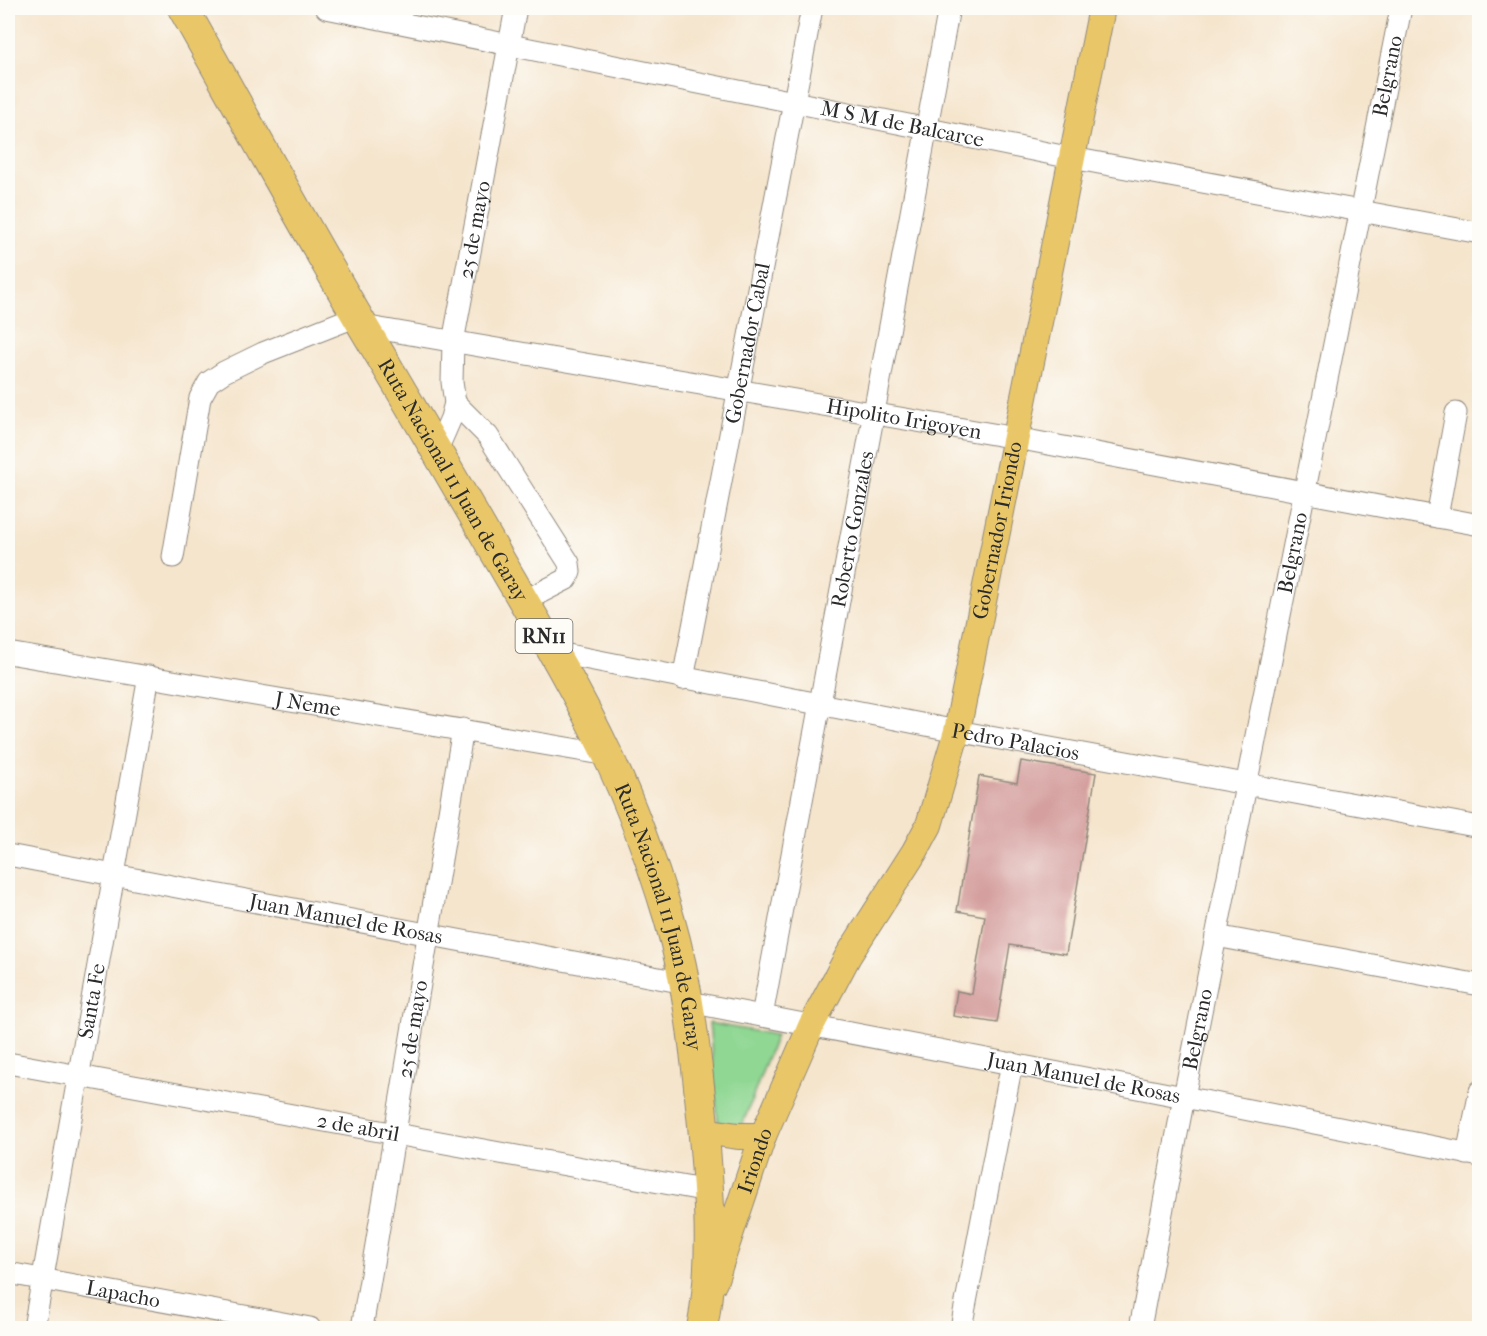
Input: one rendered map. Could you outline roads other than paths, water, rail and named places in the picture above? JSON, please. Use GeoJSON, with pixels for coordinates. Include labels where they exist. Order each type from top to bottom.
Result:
{"type":"FeatureCollection","features":[{"type":"Feature","properties":{"kind":"highway","name":"Ruta Nacional 11 Juan de Garay"},"geometry":{"type":"LineString","coordinates":[[183,8],[360,321],[553,652],[608,755],[647,851],[669,919],[687,992],[708,1191],[705,1315]]}},
{"type":"Feature","properties":{"kind":"main road","name":"Gobernador Iriondo"},"geometry":{"type":"LineString","coordinates":[[812,1024],[848,956],[929,825],[957,731],[1102,8]]}},
{"type":"Feature","properties":{"kind":"main road","name":"Iriondo"},"geometry":{"type":"LineString","coordinates":[[705,1315],[763,1136],[812,1024]]}},
{"type":"Feature","properties":{"kind":"main road"},"geometry":{"type":"LineString","coordinates":[[703,1131],[738,1136],[763,1136]]}},
{"type":"Feature","properties":{"kind":"street","name":"M S M de Balcarce"},"geometry":{"type":"LineString","coordinates":[[326,8],[1072,158],[1479,233]]}},
{"type":"Feature","properties":{"kind":"street","name":"25 de mayo"},"geometry":{"type":"LineString","coordinates":[[437,450],[455,403],[452,382],[453,342],[516,8]]}},
{"type":"Feature","properties":{"kind":"street","name":"Gobernador Cabal"},"geometry":{"type":"LineString","coordinates":[[683,679],[812,8]]}},
{"type":"Feature","properties":{"kind":"street","name":"Roberto Gonzales"},"geometry":{"type":"LineString","coordinates":[[762,1016],[950,8]]}},
{"type":"Feature","properties":{"kind":"street","name":"Belgrano"},"geometry":{"type":"LineString","coordinates":[[1140,1329],[1184,1097],[1401,8]]}},
{"type":"Feature","properties":{"kind":"street","name":"Hipolito Irigoyen"},"geometry":{"type":"LineString","coordinates":[[360,321],[453,342],[1016,438],[1479,525]]}},
{"type":"Feature","properties":{"kind":"street"},"geometry":{"type":"LineString","coordinates":[[173,557],[201,398],[209,382],[263,353],[360,321]]}},
{"type":"Feature","properties":{"kind":"street"},"geometry":{"type":"LineString","coordinates":[[455,403],[488,436],[569,563],[570,572],[567,579],[524,601]]}},
{"type":"Feature","properties":{"kind":"street"},"geometry":{"type":"LineString","coordinates":[[1437,517],[1456,413]]}},
{"type":"Feature","properties":{"kind":"street","name":"J Neme"},"geometry":{"type":"LineString","coordinates":[[8,652],[608,755]]}},
{"type":"Feature","properties":{"kind":"street","name":"Pedro Palacios"},"geometry":{"type":"LineString","coordinates":[[553,652],[957,731],[1479,827]]}},
{"type":"Feature","properties":{"kind":"street","name":"Santa Fe"},"geometry":{"type":"LineString","coordinates":[[34,1329],[149,676]]}},
{"type":"Feature","properties":{"kind":"street","name":"25 de mayo"},"geometry":{"type":"LineString","coordinates":[[362,1329],[464,729]]}},
{"type":"Feature","properties":{"kind":"street","name":"Juan Manuel de Rosas"},"geometry":{"type":"LineString","coordinates":[[8,855],[429,934],[687,992],[762,1016],[1012,1063],[1473,1155]]}},
{"type":"Feature","properties":{"kind":"street"},"geometry":{"type":"LineString","coordinates":[[1216,936],[1479,985]]}},
{"type":"Feature","properties":{"kind":"street","name":"2 de abril"},"geometry":{"type":"LineString","coordinates":[[8,1063],[708,1191]]}},
{"type":"Feature","properties":{"kind":"street"},"geometry":{"type":"LineString","coordinates":[[961,1329],[1012,1063]]}},
{"type":"Feature","properties":{"kind":"street"},"geometry":{"type":"LineString","coordinates":[[1473,1155],[1479,1091]]}},
{"type":"Feature","properties":{"kind":"street","name":"Lapacho"},"geometry":{"type":"LineString","coordinates":[[8,1273],[310,1329]]}}]}
